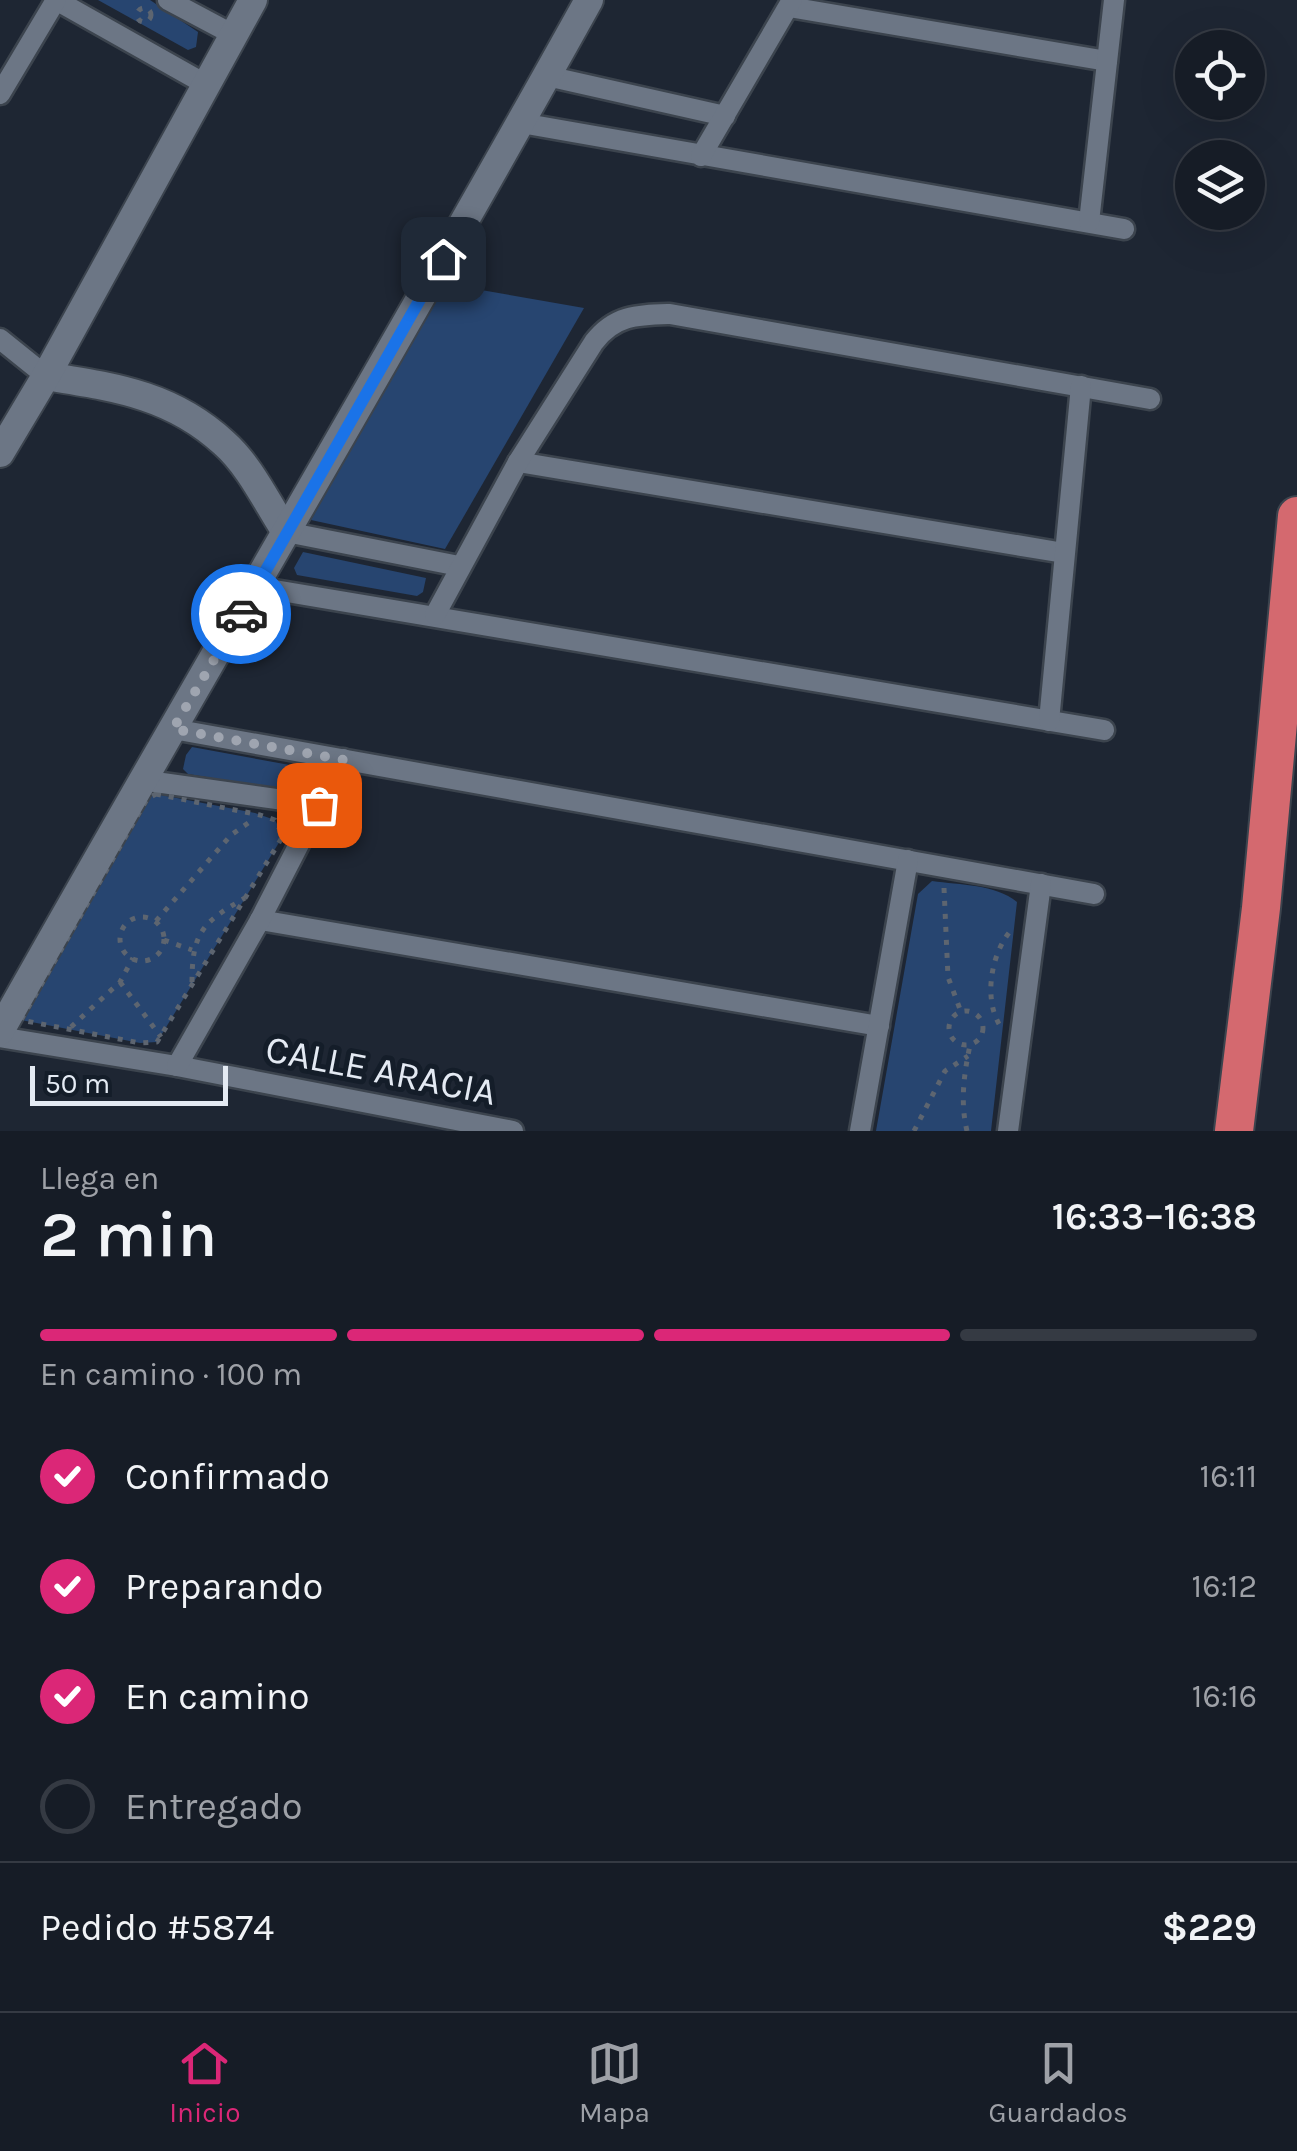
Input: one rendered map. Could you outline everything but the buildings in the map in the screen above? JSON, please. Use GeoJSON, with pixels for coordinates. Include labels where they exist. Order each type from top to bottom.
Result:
{"type":"FeatureCollection","features":[{"type":"Feature","properties":{"kind":"highway"},"geometry":{"type":"LineString","coordinates":[[1234,1131],[1260,908],[1297,516]]}},
{"type":"Feature","properties":{"kind":"street"},"geometry":{"type":"LineString","coordinates":[[0,94],[56,0],[205,84]]}},
{"type":"Feature","properties":{"kind":"street"},"geometry":{"type":"LineString","coordinates":[[168,0],[232,34]]}},
{"type":"Feature","properties":{"kind":"street"},"geometry":{"type":"LineString","coordinates":[[0,453],[253,0]]}},
{"type":"Feature","properties":{"kind":"street"},"geometry":{"type":"LineString","coordinates":[[0,1034],[589,0]]}},
{"type":"Feature","properties":{"kind":"street"},"geometry":{"type":"LineString","coordinates":[[1089,222],[1114,0]]}},
{"type":"Feature","properties":{"kind":"street"},"geometry":{"type":"LineString","coordinates":[[702,156],[790,4],[1107,62]]}},
{"type":"Feature","properties":{"kind":"street"},"geometry":{"type":"LineString","coordinates":[[547,76],[725,116]]}},
{"type":"Feature","properties":{"kind":"street"},"geometry":{"type":"LineString","coordinates":[[521,123],[1124,229]]}},
{"type":"Feature","properties":{"kind":"street"},"geometry":{"type":"LineString","coordinates":[[434,615],[518,462],[606,326],[634,315],[670,314],[1150,400]]}},
{"type":"Feature","properties":{"kind":"street"},"geometry":{"type":"LineString","coordinates":[[0,339],[46,376],[126,388],[164,403],[199,424],[226,444],[286,532],[460,566]]}},
{"type":"Feature","properties":{"kind":"street"},"geometry":{"type":"LineString","coordinates":[[1048,720],[1081,386]]}},
{"type":"Feature","properties":{"kind":"street"},"geometry":{"type":"LineString","coordinates":[[518,462],[1064,552]]}},
{"type":"Feature","properties":{"kind":"street"},"geometry":{"type":"LineString","coordinates":[[257,587],[1104,730]]}},
{"type":"Feature","properties":{"kind":"street"},"geometry":{"type":"LineString","coordinates":[[173,729],[1094,894]]}},
{"type":"Feature","properties":{"kind":"street"},"geometry":{"type":"LineString","coordinates":[[177,1066],[344,760]]}},
{"type":"Feature","properties":{"kind":"street"},"geometry":{"type":"LineString","coordinates":[[142,780],[319,805]]}},
{"type":"Feature","properties":{"kind":"street"},"geometry":{"type":"LineString","coordinates":[[860,1131],[908,860]]}},
{"type":"Feature","properties":{"kind":"street"},"geometry":{"type":"LineString","coordinates":[[1008,1131],[1040,884]]}},
{"type":"Feature","properties":{"kind":"street"},"geometry":{"type":"LineString","coordinates":[[260,920],[878,1026]]}},
{"type":"Feature","properties":{"kind":"street","name":"CALLE ARACIA"},"geometry":{"type":"LineString","coordinates":[[0,1034],[513,1131]]}},
{"type":"Feature","properties":{"kind":"path"},"geometry":{"type":"LineString","coordinates":[[156,794],[275,820],[283,836],[246,897],[157,1042],[140,1043],[21,1020],[147,798],[156,794]]}},
{"type":"Feature","properties":{"kind":"path"},"geometry":{"type":"LineString","coordinates":[[156,922],[232,835],[260,815]]}},
{"type":"Feature","properties":{"kind":"path"},"geometry":{"type":"LineString","coordinates":[[932,881],[944,883],[948,977],[962,1012]]}},
{"type":"Feature","properties":{"kind":"path"},"geometry":{"type":"LineString","coordinates":[[192,985],[192,950],[211,917],[246,897]]}},
{"type":"Feature","properties":{"kind":"path"},"geometry":{"type":"LineString","coordinates":[[1013,943],[1016,914]]}},
{"type":"Feature","properties":{"kind":"path"},"geometry":{"type":"LineString","coordinates":[[133,958],[121,941],[124,927],[135,918],[156,922]]}},
{"type":"Feature","properties":{"kind":"path"},"geometry":{"type":"LineString","coordinates":[[156,922],[164,940],[192,950]]}},
{"type":"Feature","properties":{"kind":"path"},"geometry":{"type":"LineString","coordinates":[[1005,1014],[1003,1031],[989,996],[1000,940],[1015,926]]}},
{"type":"Feature","properties":{"kind":"path"},"geometry":{"type":"LineString","coordinates":[[133,958],[154,958],[164,940]]}},
{"type":"Feature","properties":{"kind":"path"},"geometry":{"type":"LineString","coordinates":[[69,1029],[120,982],[133,958]]}},
{"type":"Feature","properties":{"kind":"path"},"geometry":{"type":"LineString","coordinates":[[120,982],[161,1037]]}},
{"type":"Feature","properties":{"kind":"path"},"geometry":{"type":"LineString","coordinates":[[962,1012],[976,1016],[982,1024],[979,1040],[970,1045],[958,1044],[949,1030],[952,1019],[962,1012]]}},
{"type":"Feature","properties":{"kind":"path"},"geometry":{"type":"LineString","coordinates":[[967,1131],[963,1114],[970,1045]]}},
{"type":"Feature","properties":{"kind":"path"},"geometry":{"type":"LineString","coordinates":[[914,1131],[945,1071],[968,1056]]}},
{"type":"Feature","properties":{"kind":"shaded area"},"geometry":{"type":"Polygon","coordinates":[[[98,0],[150,0],[198,32],[196,47],[188,50],[98,0]]]}},
{"type":"Feature","properties":{"kind":"shaded area"},"geometry":{"type":"Polygon","coordinates":[[[441,283],[584,308],[445,549],[311,520],[441,283]]]}},
{"type":"Feature","properties":{"kind":"shaded area"},"geometry":{"type":"Polygon","coordinates":[[[303,552],[426,578],[423,592],[417,596],[297,575],[294,568],[303,552]]]}},
{"type":"Feature","properties":{"kind":"shaded area"},"geometry":{"type":"Polygon","coordinates":[[[192,747],[295,766],[310,777],[303,789],[296,792],[188,774],[183,769],[192,747]]]}},
{"type":"Feature","properties":{"kind":"shaded area"},"geometry":{"type":"Polygon","coordinates":[[[156,794],[255,813],[275,820],[283,836],[157,1042],[140,1043],[21,1020],[147,799],[156,794]]]}},
{"type":"Feature","properties":{"kind":"shaded area"},"geometry":{"type":"Polygon","coordinates":[[[932,881],[988,888],[1017,902],[991,1131],[876,1131],[918,894],[932,881]]]}},
{"type":"Feature","properties":{"kind":"way so far"},"geometry":{"type":"LineString","coordinates":[[241,614],[173,729],[344,760],[319,805]]}},
{"type":"Feature","properties":{"kind":"route"},"geometry":{"type":"LineString","coordinates":[[241,614],[443,259]]}}]}
